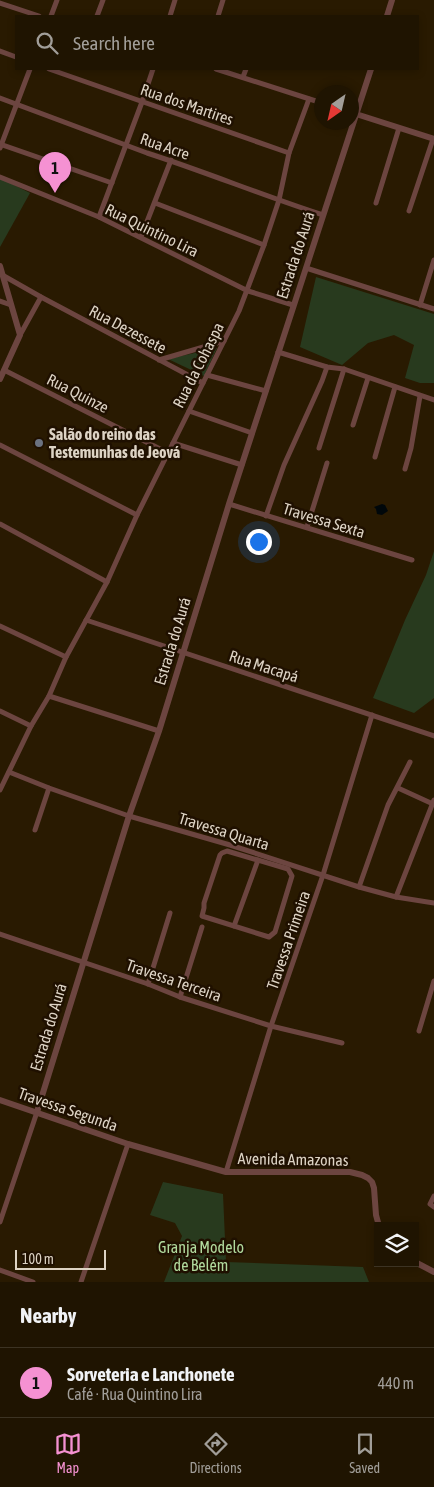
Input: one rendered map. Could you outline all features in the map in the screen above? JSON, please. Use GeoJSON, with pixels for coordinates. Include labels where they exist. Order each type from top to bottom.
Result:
{"type":"FeatureCollection","features":[{"type":"Feature","properties":{"kind":"street"},"geometry":{"type":"LineString","coordinates":[[10,6],[12,0]]}},
{"type":"Feature","properties":{"kind":"street"},"geometry":{"type":"LineString","coordinates":[[51,15],[57,0]]}},
{"type":"Feature","properties":{"kind":"street"},"geometry":{"type":"LineString","coordinates":[[97,15],[103,0]]}},
{"type":"Feature","properties":{"kind":"street"},"geometry":{"type":"LineString","coordinates":[[170,15],[175,0]]}},
{"type":"Feature","properties":{"kind":"street"},"geometry":{"type":"LineString","coordinates":[[218,15],[223,0]]}},
{"type":"Feature","properties":{"kind":"street"},"geometry":{"type":"LineString","coordinates":[[387,15],[392,0]]}},
{"type":"Feature","properties":{"kind":"street"},"geometry":{"type":"LineString","coordinates":[[0,3],[36,15]]}},
{"type":"Feature","properties":{"kind":"street"},"geometry":{"type":"LineString","coordinates":[[0,51],[15,57]]}},
{"type":"Feature","properties":{"kind":"street"},"geometry":{"type":"LineString","coordinates":[[30,70],[0,146],[112,183]]}},
{"type":"Feature","properties":{"kind":"street","name":"Rua dos Martires"},"geometry":{"type":"LineString","coordinates":[[52,70],[289,153]]}},
{"type":"Feature","properties":{"kind":"street"},"geometry":{"type":"LineString","coordinates":[[99,217],[153,70]]}},
{"type":"Feature","properties":{"kind":"street"},"geometry":{"type":"LineString","coordinates":[[219,70],[243,77],[259,79],[314,101]]}},
{"type":"Feature","properties":{"kind":"street"},"geometry":{"type":"LineString","coordinates":[[243,77],[246,70]]}},
{"type":"Feature","properties":{"kind":"street","name":"Estrada do Aurá"},"geometry":{"type":"LineString","coordinates":[[359,100],[371,70]]}},
{"type":"Feature","properties":{"kind":"street","name":"Rua Acre"},"geometry":{"type":"LineString","coordinates":[[0,98],[323,215]]}},
{"type":"Feature","properties":{"kind":"street","name":"Rua da Cohaspa"},"geometry":{"type":"LineString","coordinates":[[0,790],[31,726],[49,696],[66,657],[107,582],[137,515],[248,291],[278,200],[289,153],[309,99]]}},
{"type":"Feature","properties":{"kind":"street"},"geometry":{"type":"LineString","coordinates":[[359,115],[434,139],[409,211]]}},
{"type":"Feature","properties":{"kind":"street"},"geometry":{"type":"LineString","coordinates":[[376,204],[399,128]]}},
{"type":"Feature","properties":{"kind":"street","name":"Estrada do Aurá"},"geometry":{"type":"LineString","coordinates":[[0,1222],[2,1211],[37,1112],[82,962],[129,816],[159,731],[229,504],[349,130]]}},
{"type":"Feature","properties":{"kind":"street"},"geometry":{"type":"LineString","coordinates":[[141,237],[171,160]]}},
{"type":"Feature","properties":{"kind":"street","name":"Rua Quintino Lira"},"geometry":{"type":"LineString","coordinates":[[0,177],[99,217],[248,291],[293,305]]}},
{"type":"Feature","properties":{"kind":"street"},"geometry":{"type":"LineString","coordinates":[[155,203],[264,245]]}},
{"type":"Feature","properties":{"kind":"street"},"geometry":{"type":"LineString","coordinates":[[420,305],[434,260]]}},
{"type":"Feature","properties":{"kind":"street"},"geometry":{"type":"LineString","coordinates":[[0,266],[20,335]]}},
{"type":"Feature","properties":{"kind":"street"},"geometry":{"type":"LineString","coordinates":[[306,268],[434,309]]}},
{"type":"Feature","properties":{"kind":"street","name":"Rua Dezessete"},"geometry":{"type":"LineString","coordinates":[[4,276],[203,383]]}},
{"type":"Feature","properties":{"kind":"street"},"geometry":{"type":"LineString","coordinates":[[0,379],[20,335],[41,297]]}},
{"type":"Feature","properties":{"kind":"street"},"geometry":{"type":"LineString","coordinates":[[0,301],[11,305]]}},
{"type":"Feature","properties":{"kind":"street"},"geometry":{"type":"LineString","coordinates":[[159,360],[224,341]]}},
{"type":"Feature","properties":{"kind":"street"},"geometry":{"type":"LineString","coordinates":[[278,352],[327,367],[344,369],[434,400]]}},
{"type":"Feature","properties":{"kind":"street"},"geometry":{"type":"LineString","coordinates":[[266,516],[284,465],[327,367]]}},
{"type":"Feature","properties":{"kind":"street"},"geometry":{"type":"LineString","coordinates":[[319,448],[344,369]]}},
{"type":"Feature","properties":{"kind":"street","name":"Rua Quinze"},"geometry":{"type":"LineString","coordinates":[[4,370],[168,453]]}},
{"type":"Feature","properties":{"kind":"street"},"geometry":{"type":"LineString","coordinates":[[207,374],[266,391]]}},
{"type":"Feature","properties":{"kind":"street"},"geometry":{"type":"LineString","coordinates":[[354,425],[368,378]]}},
{"type":"Feature","properties":{"kind":"street"},"geometry":{"type":"LineString","coordinates":[[375,458],[395,387]]}},
{"type":"Feature","properties":{"kind":"street"},"geometry":{"type":"LineString","coordinates":[[405,469],[420,396]]}},
{"type":"Feature","properties":{"kind":"street"},"geometry":{"type":"LineString","coordinates":[[189,411],[252,433]]}},
{"type":"Feature","properties":{"kind":"street"},"geometry":{"type":"LineString","coordinates":[[173,443],[242,465]]}},
{"type":"Feature","properties":{"kind":"street"},"geometry":{"type":"LineString","coordinates":[[0,445],[137,515]]}},
{"type":"Feature","properties":{"kind":"street"},"geometry":{"type":"LineString","coordinates":[[307,527],[327,463]]}},
{"type":"Feature","properties":{"kind":"street","name":"Travessa Sexta"},"geometry":{"type":"LineString","coordinates":[[229,504],[412,560]]}},
{"type":"Feature","properties":{"kind":"street"},"geometry":{"type":"LineString","coordinates":[[0,524],[107,582]]}},
{"type":"Feature","properties":{"kind":"street","name":"Rua Macapá"},"geometry":{"type":"LineString","coordinates":[[86,620],[434,736]]}},
{"type":"Feature","properties":{"kind":"street"},"geometry":{"type":"LineString","coordinates":[[0,626],[66,657]]}},
{"type":"Feature","properties":{"kind":"street"},"geometry":{"type":"LineString","coordinates":[[49,696],[159,731]]}},
{"type":"Feature","properties":{"kind":"street"},"geometry":{"type":"LineString","coordinates":[[0,711],[31,726]]}},
{"type":"Feature","properties":{"kind":"street","name":"Travessa Primeira"},"geometry":{"type":"LineString","coordinates":[[226,1172],[271,1026],[323,875],[372,715]]}},
{"type":"Feature","properties":{"kind":"street"},"geometry":{"type":"LineString","coordinates":[[359,887],[388,805],[410,762]]}},
{"type":"Feature","properties":{"kind":"street","name":"Travessa Quarta"},"geometry":{"type":"LineString","coordinates":[[9,772],[129,816],[230,845],[359,887],[396,897],[434,903]]}},
{"type":"Feature","properties":{"kind":"street"},"geometry":{"type":"LineString","coordinates":[[35,830],[49,788]]}},
{"type":"Feature","properties":{"kind":"street"},"geometry":{"type":"LineString","coordinates":[[396,897],[433,802],[398,788]]}},
{"type":"Feature","properties":{"kind":"street"},"geometry":{"type":"LineString","coordinates":[[227,850],[288,869],[292,876],[275,932],[270,937],[202,916],[204,903],[220,855],[230,845]]}},
{"type":"Feature","properties":{"kind":"street"},"geometry":{"type":"LineString","coordinates":[[234,926],[258,860]]}},
{"type":"Feature","properties":{"kind":"street"},"geometry":{"type":"LineString","coordinates":[[148,984],[170,913]]}},
{"type":"Feature","properties":{"kind":"street"},"geometry":{"type":"LineString","coordinates":[[180,996],[202,927]]}},
{"type":"Feature","properties":{"kind":"street","name":"Travessa Terceira"},"geometry":{"type":"LineString","coordinates":[[0,934],[271,1026],[342,1043]]}},
{"type":"Feature","properties":{"kind":"street"},"geometry":{"type":"LineString","coordinates":[[419,1031],[434,981]]}},
{"type":"Feature","properties":{"kind":"street","name":"Travessa Segunda"},"geometry":{"type":"LineString","coordinates":[[0,1100],[128,1144],[226,1172]]}},
{"type":"Feature","properties":{"kind":"street"},"geometry":{"type":"LineString","coordinates":[[81,1282],[128,1144]]}},
{"type":"Feature","properties":{"kind":"street","name":"Avenida Amazonas"},"geometry":{"type":"LineString","coordinates":[[226,1172],[350,1172],[362,1175],[368,1178],[374,1188],[378,1222]]}},
{"type":"Feature","properties":{"kind":"street"},"geometry":{"type":"LineString","coordinates":[[434,1196],[430,1204],[434,1207]]}},
{"type":"Feature","properties":{"kind":"street"},"geometry":{"type":"LineString","coordinates":[[419,1264],[434,1272]]}},
{"type":"Feature","properties":{"kind":"street"},"geometry":{"type":"LineString","coordinates":[[0,1270],[33,1282]]}},
{"type":"Feature","properties":{"kind":"green space"},"geometry":{"type":"Polygon","coordinates":[[[0,178],[30,193],[0,247],[0,178]]]}},
{"type":"Feature","properties":{"kind":"green space"},"geometry":{"type":"Polygon","coordinates":[[[316,277],[434,314],[434,383],[420,383],[405,378],[414,345],[394,335],[368,343],[342,365],[300,347],[316,277]]]}},
{"type":"Feature","properties":{"kind":"green space"},"geometry":{"type":"Polygon","coordinates":[[[217,348],[204,376],[168,359],[217,348]]]}},
{"type":"Feature","properties":{"kind":"green space"},"geometry":{"type":"Polygon","coordinates":[[[434,551],[434,698],[414,713],[373,698],[426,575],[434,551]]]}},
{"type":"Feature","properties":{"kind":"green space","name":"Granja Modelo de Belém"},"geometry":{"type":"Polygon","coordinates":[[[163,1182],[223,1194],[226,1262],[363,1267],[369,1282],[164,1282],[182,1236],[175,1223],[150,1215],[163,1182]]]}},
{"type":"Feature","properties":{"kind":"shaded area"},"geometry":{"type":"Polygon","coordinates":[[[382,504],[385,505],[388,511],[382,515],[377,514],[374,507],[382,504]]]}},
{"type":"Feature","properties":{"kind":"place","name":"Sorveteria e Lanchonete"},"geometry":{"type":"Point","coordinates":[55,193]}},
{"type":"Feature","properties":{"kind":"place","name":"Salão do reino das Testemunhas de Jeová"},"geometry":{"type":"Point","coordinates":[39,443]}}]}
